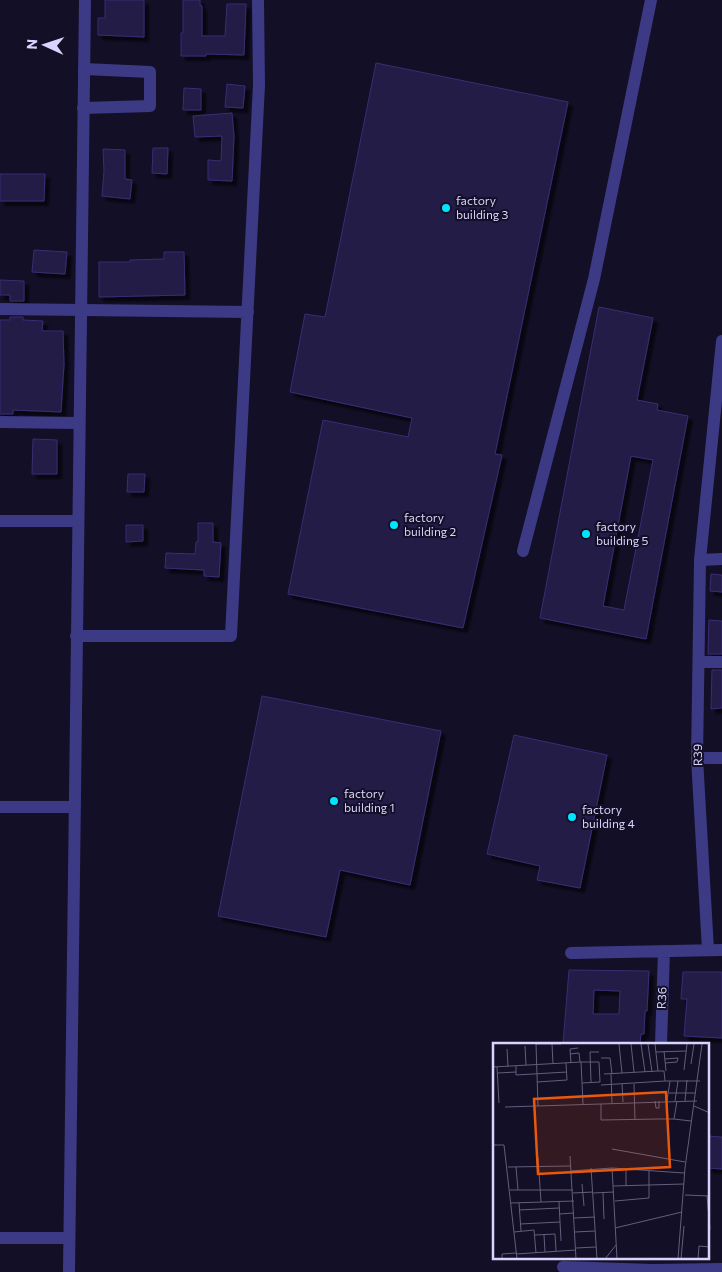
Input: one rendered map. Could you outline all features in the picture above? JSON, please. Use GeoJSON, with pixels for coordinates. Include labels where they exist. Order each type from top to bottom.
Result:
{"type":"FeatureCollection","features":[{"type":"Feature","properties":{"kind":"street"},"geometry":{"type":"LineString","coordinates":[[69,1272],[78,423],[85,0]]}},
{"type":"Feature","properties":{"kind":"street"},"geometry":{"type":"LineString","coordinates":[[76,636],[231,636],[259,85],[258,0]]}},
{"type":"Feature","properties":{"kind":"street"},"geometry":{"type":"LineString","coordinates":[[523,551],[594,279],[651,0]]}},
{"type":"Feature","properties":{"kind":"street"},"geometry":{"type":"LineString","coordinates":[[83,108],[150,106],[150,72],[84,69]]}},
{"type":"Feature","properties":{"kind":"street"},"geometry":{"type":"LineString","coordinates":[[0,309],[248,312]]}},
{"type":"Feature","properties":{"kind":"street","name":"R39"},"geometry":{"type":"LineString","coordinates":[[708,950],[697,758],[700,560],[718,423],[722,341]]}},
{"type":"Feature","properties":{"kind":"street"},"geometry":{"type":"LineString","coordinates":[[0,422],[78,423]]}},
{"type":"Feature","properties":{"kind":"street"},"geometry":{"type":"LineString","coordinates":[[0,522],[77,521]]}},
{"type":"Feature","properties":{"kind":"street"},"geometry":{"type":"LineString","coordinates":[[700,560],[722,559]]}},
{"type":"Feature","properties":{"kind":"street"},"geometry":{"type":"LineString","coordinates":[[698,662],[722,662]]}},
{"type":"Feature","properties":{"kind":"street"},"geometry":{"type":"LineString","coordinates":[[697,758],[722,758]]}},
{"type":"Feature","properties":{"kind":"street"},"geometry":{"type":"LineString","coordinates":[[0,807],[74,808]]}},
{"type":"Feature","properties":{"kind":"street"},"geometry":{"type":"LineString","coordinates":[[571,953],[722,950]]}},
{"type":"Feature","properties":{"kind":"street","name":"R36"},"geometry":{"type":"LineString","coordinates":[[661,1043],[664,951]]}},
{"type":"Feature","properties":{"kind":"street"},"geometry":{"type":"LineString","coordinates":[[0,1238],[69,1238]]}},
{"type":"Feature","properties":{"kind":"street"},"geometry":{"type":"LineString","coordinates":[[563,1267],[722,1269]]}},
{"type":"Feature","properties":{"kind":"building"},"geometry":{"type":"Polygon","coordinates":[[[105,0],[144,0],[144,37],[98,35],[98,18],[105,18],[105,0]]]}},
{"type":"Feature","properties":{"kind":"building"},"geometry":{"type":"Polygon","coordinates":[[[183,0],[200,0],[200,5],[202,6],[202,36],[225,36],[227,4],[246,4],[244,55],[206,54],[206,56],[181,56],[183,0]]]}},
{"type":"Feature","properties":{"kind":"building","name":"factory building 3"},"geometry":{"type":"Polygon","coordinates":[[[376,63],[568,102],[495,454],[502,455],[463,628],[288,594],[323,420],[408,437],[412,418],[290,392],[305,314],[325,317],[376,63]]]}},
{"type":"Feature","properties":{"kind":"building"},"geometry":{"type":"Polygon","coordinates":[[[227,84],[245,86],[243,108],[225,107],[227,84]]]}},
{"type":"Feature","properties":{"kind":"building"},"geometry":{"type":"Polygon","coordinates":[[[184,88],[201,89],[201,110],[183,110],[184,88]]]}},
{"type":"Feature","properties":{"kind":"building"},"geometry":{"type":"Polygon","coordinates":[[[232,113],[234,136],[232,181],[208,180],[208,160],[221,161],[222,136],[195,137],[193,116],[232,113]]]}},
{"type":"Feature","properties":{"kind":"building"},"geometry":{"type":"Polygon","coordinates":[[[153,148],[168,148],[167,174],[152,173],[153,148]]]}},
{"type":"Feature","properties":{"kind":"building"},"geometry":{"type":"Polygon","coordinates":[[[103,149],[125,150],[125,179],[132,180],[130,199],[102,196],[103,149]]]}},
{"type":"Feature","properties":{"kind":"building"},"geometry":{"type":"Polygon","coordinates":[[[0,174],[45,174],[44,201],[0,201],[0,174]]]}},
{"type":"Feature","properties":{"kind":"building"},"geometry":{"type":"Polygon","coordinates":[[[34,250],[67,252],[65,274],[32,272],[34,250]]]}},
{"type":"Feature","properties":{"kind":"building"},"geometry":{"type":"Polygon","coordinates":[[[164,252],[184,252],[185,295],[99,297],[99,262],[164,259],[164,252]]]}},
{"type":"Feature","properties":{"kind":"building"},"geometry":{"type":"Polygon","coordinates":[[[0,280],[24,281],[24,301],[10,301],[10,295],[0,295],[0,280]]]}},
{"type":"Feature","properties":{"kind":"building","name":"factory building 5"},"geometry":{"type":"Polygon","coordinates":[[[599,307],[653,318],[637,400],[658,404],[657,410],[688,416],[646,639],[540,618],[599,307]],[[631,456],[603,606],[624,610],[653,460],[631,456]]]}},
{"type":"Feature","properties":{"kind":"building"},"geometry":{"type":"Polygon","coordinates":[[[10,317],[23,317],[23,320],[43,321],[42,331],[63,331],[64,364],[61,412],[13,410],[13,414],[0,414],[0,320],[10,320],[10,317]]]}},
{"type":"Feature","properties":{"kind":"building"},"geometry":{"type":"Polygon","coordinates":[[[33,439],[57,440],[57,474],[32,474],[33,439]]]}},
{"type":"Feature","properties":{"kind":"building"},"geometry":{"type":"Polygon","coordinates":[[[128,474],[145,474],[144,492],[127,492],[128,474]]]}},
{"type":"Feature","properties":{"kind":"building"},"geometry":{"type":"Polygon","coordinates":[[[198,523],[213,523],[213,542],[221,543],[219,577],[204,576],[204,570],[165,568],[166,553],[195,554],[196,542],[198,542],[198,523]]]}},
{"type":"Feature","properties":{"kind":"building"},"geometry":{"type":"Polygon","coordinates":[[[126,525],[143,525],[143,541],[126,542],[126,525]]]}},
{"type":"Feature","properties":{"kind":"building"},"geometry":{"type":"Polygon","coordinates":[[[711,574],[722,575],[722,592],[710,591],[711,574]]]}},
{"type":"Feature","properties":{"kind":"building"},"geometry":{"type":"Polygon","coordinates":[[[709,620],[722,621],[722,654],[708,654],[709,620]]]}},
{"type":"Feature","properties":{"kind":"building"},"geometry":{"type":"Polygon","coordinates":[[[712,670],[722,670],[722,708],[711,709],[712,670]]]}},
{"type":"Feature","properties":{"kind":"building","name":"factory building 1"},"geometry":{"type":"Polygon","coordinates":[[[262,696],[441,731],[410,885],[340,870],[326,937],[218,916],[262,696]]]}},
{"type":"Feature","properties":{"kind":"building"},"geometry":{"type":"Polygon","coordinates":[[[514,735],[607,755],[580,888],[537,880],[540,866],[487,854],[514,735]]]}},
{"type":"Feature","properties":{"kind":"building"},"geometry":{"type":"Polygon","coordinates":[[[569,970],[649,971],[647,1011],[645,1011],[644,1034],[641,1034],[640,1043],[563,1043],[569,970]],[[594,990],[593,1014],[619,1014],[620,991],[594,990]]]}},
{"type":"Feature","properties":{"kind":"building"},"geometry":{"type":"Polygon","coordinates":[[[683,972],[722,972],[722,1038],[684,1036],[687,999],[681,999],[683,972]]]}},
{"type":"Feature","properties":{"kind":"building"},"geometry":{"type":"Polygon","coordinates":[[[710,1136],[722,1137],[722,1169],[710,1168],[710,1136]]]}},
{"type":"Feature","properties":{"kind":"place","name":"factory building 3"},"geometry":{"type":"Point","coordinates":[446,208]}},
{"type":"Feature","properties":{"kind":"place","name":"factory building 2"},"geometry":{"type":"Point","coordinates":[394,525]}},
{"type":"Feature","properties":{"kind":"place","name":"factory building 5"},"geometry":{"type":"Point","coordinates":[586,534]}},
{"type":"Feature","properties":{"kind":"place","name":"factory building 1"},"geometry":{"type":"Point","coordinates":[334,801]}},
{"type":"Feature","properties":{"kind":"place","name":"factory building 4"},"geometry":{"type":"Point","coordinates":[572,817]}}]}
